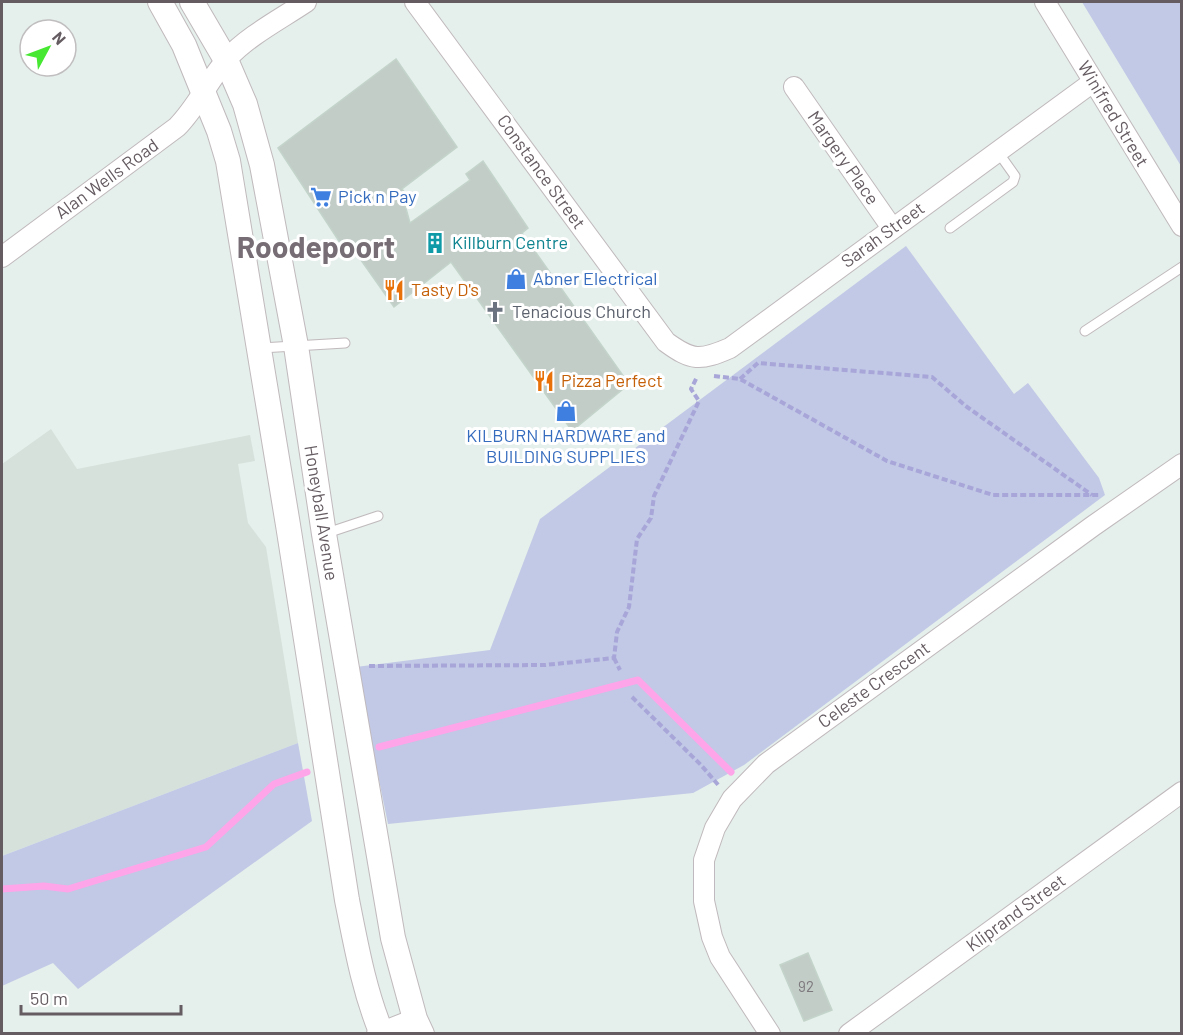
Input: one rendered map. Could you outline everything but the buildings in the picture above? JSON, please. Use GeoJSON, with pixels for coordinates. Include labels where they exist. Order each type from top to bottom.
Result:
{"type":"FeatureCollection","features":[{"type":"Feature","properties":{"kind":"street","name":"Honeyball Avenue"},"geometry":{"type":"LineString","coordinates":[[160,2],[184,45],[219,131],[228,161],[345,889],[358,958],[380,1033]]}},
{"type":"Feature","properties":{"kind":"street","name":"Honeyball Avenue"},"geometry":{"type":"LineString","coordinates":[[192,2],[226,60],[245,104],[262,165],[296,346],[324,534],[393,938],[419,1026]]}},
{"type":"Feature","properties":{"kind":"street"},"geometry":{"type":"LineString","coordinates":[[204,93],[226,60],[244,43],[306,2]]}},
{"type":"Feature","properties":{"kind":"street","name":"Constance Street"},"geometry":{"type":"LineString","coordinates":[[415,2],[666,342]]}},
{"type":"Feature","properties":{"kind":"street","name":"Winifred Street"},"geometry":{"type":"LineString","coordinates":[[1045,2],[1182,226]]}},
{"type":"Feature","properties":{"kind":"street","name":"Sarah Street"},"geometry":{"type":"LineString","coordinates":[[666,342],[683,354],[700,358],[715,355],[730,348],[1093,82]]}},
{"type":"Feature","properties":{"kind":"street","name":"Margery Place"},"geometry":{"type":"LineString","coordinates":[[794,87],[892,228]]}},
{"type":"Feature","properties":{"kind":"street","name":"Alan Wells Road"},"geometry":{"type":"LineString","coordinates":[[2,257],[177,127],[189,115],[204,93]]}},
{"type":"Feature","properties":{"kind":"street","name":"Celeste Crescent"},"geometry":{"type":"LineString","coordinates":[[770,1034],[720,957],[712,937],[704,901],[704,860],[715,828],[732,799],[766,764],[1182,464]]}},
{"type":"Feature","properties":{"kind":"street","name":"Kliprand Street"},"geometry":{"type":"LineString","coordinates":[[849,1034],[1182,792]]}},
{"type":"Feature","properties":{"kind":"street"},"geometry":{"type":"LineString","coordinates":[[380,1033],[419,1026]]}},
{"type":"Feature","properties":{"kind":"lane"},"geometry":{"type":"LineString","coordinates":[[951,228],[1013,182],[1015,176],[998,152]]}},
{"type":"Feature","properties":{"kind":"lane"},"geometry":{"type":"LineString","coordinates":[[1085,332],[1182,267]]}},
{"type":"Feature","properties":{"kind":"lane"},"geometry":{"type":"LineString","coordinates":[[259,348],[345,344]]}},
{"type":"Feature","properties":{"kind":"lane"},"geometry":{"type":"LineString","coordinates":[[324,534],[378,516]]}},
{"type":"Feature","properties":{"kind":"path"},"geometry":{"type":"LineString","coordinates":[[740,379],[758,363],[932,377],[967,407],[1092,495]]}},
{"type":"Feature","properties":{"kind":"path"},"geometry":{"type":"LineString","coordinates":[[620,670],[614,658],[617,632],[629,607],[637,539],[651,518],[654,496],[699,401],[692,389],[699,374]]}},
{"type":"Feature","properties":{"kind":"path"},"geometry":{"type":"LineString","coordinates":[[709,375],[740,379],[887,461],[993,495],[1108,495]]}},
{"type":"Feature","properties":{"kind":"path"},"geometry":{"type":"LineString","coordinates":[[368,666],[545,665],[614,658]]}},
{"type":"Feature","properties":{"kind":"path"},"geometry":{"type":"LineString","coordinates":[[632,697],[723,790]]}},
{"type":"Feature","properties":{"kind":"shaded area"},"geometry":{"type":"Polygon","coordinates":[[[1082,2],[1181,2],[1181,166],[1082,2]]]}},
{"type":"Feature","properties":{"kind":"shaded area"},"geometry":{"type":"Polygon","coordinates":[[[906,246],[1014,394],[1028,383],[1099,478],[1105,495],[744,765],[693,793],[388,824],[356,667],[490,650],[540,519],[906,246]]]}},
{"type":"Feature","properties":{"kind":"shaded area"},"geometry":{"type":"Polygon","coordinates":[[[51,429],[77,469],[250,435],[255,461],[238,464],[248,523],[266,547],[298,743],[2,856],[2,464],[51,429]]]}},
{"type":"Feature","properties":{"kind":"shaded area"},"geometry":{"type":"Polygon","coordinates":[[[298,743],[312,821],[78,989],[53,963],[2,986],[2,856],[298,743]]]}},
{"type":"Feature","properties":{"kind":"waterway"},"geometry":{"type":"LineString","coordinates":[[379,747],[638,680],[731,772]]}},
{"type":"Feature","properties":{"kind":"waterway"},"geometry":{"type":"LineString","coordinates":[[2,889],[44,886],[68,889],[206,847],[274,784],[307,772]]}},
{"type":"Feature","properties":{"kind":"place","name":"Pick n Pay"},"geometry":{"type":"Point","coordinates":[321,197]}},
{"type":"Feature","properties":{"kind":"place","name":"Killburn Centre"},"geometry":{"type":"Point","coordinates":[435,243]}},
{"type":"Feature","properties":{"kind":"place","name":"Abner Electrical"},"geometry":{"type":"Point","coordinates":[516,279]}},
{"type":"Feature","properties":{"kind":"place","name":"Tasty D's"},"geometry":{"type":"Point","coordinates":[394,290]}},
{"type":"Feature","properties":{"kind":"place","name":"Tenacious Church"},"geometry":{"type":"Point","coordinates":[495,312]}},
{"type":"Feature","properties":{"kind":"place","name":"Pizza Perfect"},"geometry":{"type":"Point","coordinates":[544,381]}},
{"type":"Feature","properties":{"kind":"place","name":"KILBURN HARDWARE and BUILDING SUPPLIES"},"geometry":{"type":"Point","coordinates":[566,411]}},
{"type":"Feature","properties":{"kind":"district","name":"Roodepoort"},"geometry":{"type":"Point","coordinates":[316,248]}}]}
